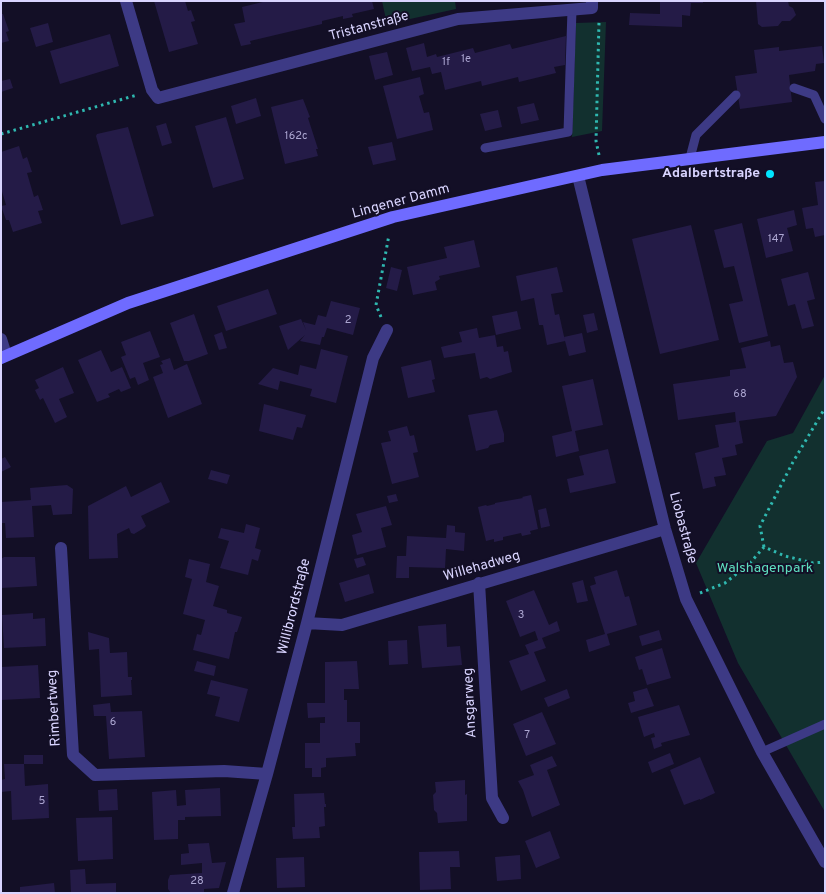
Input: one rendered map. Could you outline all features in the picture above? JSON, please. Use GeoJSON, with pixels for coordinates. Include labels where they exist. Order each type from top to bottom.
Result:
{"type":"FeatureCollection","features":[{"type":"Feature","properties":{"kind":"main road","name":"Lingener Damm"},"geometry":{"type":"LineString","coordinates":[[4,356],[128,303],[393,217],[602,170],[825,142]]}},
{"type":"Feature","properties":{"kind":"street"},"geometry":{"type":"LineString","coordinates":[[126,1],[155,94]]}},
{"type":"Feature","properties":{"kind":"street","name":"Tristanstraße"},"geometry":{"type":"LineString","coordinates":[[155,94],[458,19],[572,10],[592,5]]}},
{"type":"Feature","properties":{"kind":"street","name":"Liobastraße"},"geometry":{"type":"LineString","coordinates":[[578,176],[665,529],[686,599],[762,752],[825,862]]}},
{"type":"Feature","properties":{"kind":"street","name":"Willibrordstraße"},"geometry":{"type":"LineString","coordinates":[[233,893],[307,623],[373,358],[387,330]]}},
{"type":"Feature","properties":{"kind":"street"},"geometry":{"type":"LineString","coordinates":[[1,339],[4,356]]}},
{"type":"Feature","properties":{"kind":"street","name":"Willehadweg"},"geometry":{"type":"LineString","coordinates":[[307,623],[342,625],[665,529]]}},
{"type":"Feature","properties":{"kind":"street","name":"Rimbertweg"},"geometry":{"type":"LineString","coordinates":[[62,548],[73,755],[95,775],[224,771],[267,774]]}},
{"type":"Feature","properties":{"kind":"street","name":"Ansgarweg"},"geometry":{"type":"LineString","coordinates":[[479,583],[492,798],[503,818]]}},
{"type":"Feature","properties":{"kind":"lane"},"geometry":{"type":"LineString","coordinates":[[485,148],[568,132],[572,10]]}},
{"type":"Feature","properties":{"kind":"lane"},"geometry":{"type":"LineString","coordinates":[[794,88],[814,95],[825,119]]}},
{"type":"Feature","properties":{"kind":"lane"},"geometry":{"type":"LineString","coordinates":[[690,158],[696,135],[736,95]]}},
{"type":"Feature","properties":{"kind":"lane"},"geometry":{"type":"LineString","coordinates":[[762,752],[825,724]]}},
{"type":"Feature","properties":{"kind":"path"},"geometry":{"type":"LineString","coordinates":[[592,5],[599,18],[596,140],[602,170]]}},
{"type":"Feature","properties":{"kind":"path"},"geometry":{"type":"LineString","coordinates":[[1,134],[155,94]]}},
{"type":"Feature","properties":{"kind":"path"},"geometry":{"type":"LineString","coordinates":[[387,330],[376,306],[393,217]]}},
{"type":"Feature","properties":{"kind":"path"},"geometry":{"type":"LineString","coordinates":[[764,547],[760,526],[793,462],[825,408]]}},
{"type":"Feature","properties":{"kind":"path"},"geometry":{"type":"LineString","coordinates":[[764,547],[786,556],[813,563],[825,562]]}},
{"type":"Feature","properties":{"kind":"path"},"geometry":{"type":"LineString","coordinates":[[686,599],[725,583],[750,563],[764,547]]}},
{"type":"Feature","properties":{"kind":"green space"},"geometry":{"type":"Polygon","coordinates":[[[382,1],[455,1],[456,9],[387,24],[382,1]]]}},
{"type":"Feature","properties":{"kind":"green space"},"geometry":{"type":"Polygon","coordinates":[[[606,22],[602,131],[572,137],[576,23],[606,22]]]}},
{"type":"Feature","properties":{"kind":"green space","name":"Walshagenpark"},"geometry":{"type":"Polygon","coordinates":[[[825,375],[825,812],[738,663],[696,563],[767,441],[793,433],[825,375]]]}},
{"type":"Feature","properties":{"kind":"building"},"geometry":{"type":"Polygon","coordinates":[[[154,1],[185,1],[188,11],[191,10],[195,21],[191,22],[198,44],[169,52],[154,1]]]}},
{"type":"Feature","properties":{"kind":"building"},"geometry":{"type":"Polygon","coordinates":[[[267,1],[372,1],[374,9],[352,14],[353,17],[343,19],[343,16],[322,21],[322,24],[250,41],[251,44],[241,46],[234,24],[245,22],[242,7],[267,1]]]}},
{"type":"Feature","properties":{"kind":"building"},"geometry":{"type":"Polygon","coordinates":[[[660,1],[703,1],[703,3],[691,3],[690,16],[682,15],[682,27],[629,25],[630,13],[660,14],[660,1]]]}},
{"type":"Feature","properties":{"kind":"building"},"geometry":{"type":"Polygon","coordinates":[[[756,1],[788,1],[789,6],[793,8],[796,15],[790,21],[782,21],[778,26],[762,27],[758,24],[756,1]]]}},
{"type":"Feature","properties":{"kind":"building"},"geometry":{"type":"Polygon","coordinates":[[[1,14],[3,14],[9,31],[6,32],[9,41],[1,43],[1,14]]]}},
{"type":"Feature","properties":{"kind":"building"},"geometry":{"type":"Polygon","coordinates":[[[48,23],[53,42],[36,47],[30,28],[48,23]]]}},
{"type":"Feature","properties":{"kind":"building"},"geometry":{"type":"Polygon","coordinates":[[[110,34],[119,66],[60,84],[50,51],[110,34]]]}},
{"type":"Feature","properties":{"kind":"building"},"geometry":{"type":"Polygon","coordinates":[[[566,36],[565,65],[554,67],[556,73],[519,82],[518,77],[482,86],[481,81],[445,90],[441,72],[432,74],[430,67],[412,71],[406,48],[424,43],[427,57],[436,54],[437,57],[473,48],[475,53],[510,44],[512,49],[566,36]]]}},
{"type":"Feature","properties":{"kind":"building"},"geometry":{"type":"Polygon","coordinates":[[[822,46],[824,63],[816,64],[815,71],[789,75],[792,102],[740,109],[735,76],[757,73],[754,50],[779,47],[779,51],[822,46]]]}},
{"type":"Feature","properties":{"kind":"building"},"geometry":{"type":"Polygon","coordinates":[[[387,52],[393,75],[375,80],[369,56],[387,52]]]}},
{"type":"Feature","properties":{"kind":"building"},"geometry":{"type":"Polygon","coordinates":[[[420,77],[424,94],[419,96],[424,113],[429,112],[433,130],[397,139],[383,86],[420,77]]]}},
{"type":"Feature","properties":{"kind":"building"},"geometry":{"type":"Polygon","coordinates":[[[10,79],[13,88],[1,92],[1,81],[10,79]]]}},
{"type":"Feature","properties":{"kind":"building"},"geometry":{"type":"Polygon","coordinates":[[[256,98],[261,116],[236,124],[231,106],[256,98]]]}},
{"type":"Feature","properties":{"kind":"building"},"geometry":{"type":"Polygon","coordinates":[[[303,99],[310,117],[308,118],[318,149],[316,149],[318,156],[285,164],[271,107],[303,99]]]}},
{"type":"Feature","properties":{"kind":"building"},"geometry":{"type":"Polygon","coordinates":[[[534,103],[539,120],[521,124],[517,107],[534,103]]]}},
{"type":"Feature","properties":{"kind":"building"},"geometry":{"type":"Polygon","coordinates":[[[498,110],[502,127],[485,131],[480,114],[498,110]]]}},
{"type":"Feature","properties":{"kind":"building"},"geometry":{"type":"Polygon","coordinates":[[[226,117],[244,179],[213,188],[195,126],[226,117]]]}},
{"type":"Feature","properties":{"kind":"building"},"geometry":{"type":"Polygon","coordinates":[[[166,123],[172,143],[162,146],[156,126],[166,123]]]}},
{"type":"Feature","properties":{"kind":"building"},"geometry":{"type":"Polygon","coordinates":[[[128,127],[154,216],[121,225],[96,136],[97,134],[128,127]]]}},
{"type":"Feature","properties":{"kind":"building"},"geometry":{"type":"Polygon","coordinates":[[[392,142],[396,160],[373,165],[368,147],[392,142]]]}},
{"type":"Feature","properties":{"kind":"building"},"geometry":{"type":"Polygon","coordinates":[[[19,146],[23,159],[27,157],[32,172],[27,173],[34,197],[38,195],[43,210],[38,211],[42,223],[13,232],[1,206],[6,205],[1,188],[1,152],[19,146]]]}},
{"type":"Feature","properties":{"kind":"building"},"geometry":{"type":"Polygon","coordinates":[[[825,181],[825,235],[815,237],[813,228],[806,229],[802,208],[818,205],[815,182],[825,181]]]}},
{"type":"Feature","properties":{"kind":"building"},"geometry":{"type":"Polygon","coordinates":[[[794,210],[797,225],[787,228],[793,251],[766,258],[757,219],[794,210]]]}},
{"type":"Feature","properties":{"kind":"building"},"geometry":{"type":"Polygon","coordinates":[[[742,223],[768,336],[739,343],[729,304],[743,301],[734,266],[724,268],[714,230],[742,223]]]}},
{"type":"Feature","properties":{"kind":"building"},"geometry":{"type":"Polygon","coordinates":[[[691,225],[719,340],[660,354],[632,239],[691,225]]]}},
{"type":"Feature","properties":{"kind":"building"},"geometry":{"type":"Polygon","coordinates":[[[474,240],[480,267],[439,276],[440,279],[435,282],[437,290],[413,295],[407,267],[447,258],[444,247],[474,240]]]}},
{"type":"Feature","properties":{"kind":"building"},"geometry":{"type":"Polygon","coordinates":[[[391,267],[402,270],[397,291],[386,288],[391,267]]]}},
{"type":"Feature","properties":{"kind":"building"},"geometry":{"type":"Polygon","coordinates":[[[557,267],[563,292],[551,294],[555,315],[559,314],[565,341],[547,345],[543,325],[539,325],[534,298],[521,301],[516,276],[557,267]]]}},
{"type":"Feature","properties":{"kind":"building"},"geometry":{"type":"Polygon","coordinates":[[[808,272],[815,299],[807,301],[814,326],[802,329],[795,304],[788,306],[781,279],[808,272]]]}},
{"type":"Feature","properties":{"kind":"building"},"geometry":{"type":"Polygon","coordinates":[[[268,289],[277,314],[226,331],[217,306],[268,289]]]}},
{"type":"Feature","properties":{"kind":"building"},"geometry":{"type":"Polygon","coordinates":[[[331,301],[360,308],[353,335],[327,328],[320,345],[300,341],[305,335],[288,350],[279,326],[301,319],[306,330],[303,322],[315,325],[318,315],[326,317],[331,301]]]}},
{"type":"Feature","properties":{"kind":"building"},"geometry":{"type":"Polygon","coordinates":[[[517,311],[521,329],[496,335],[492,316],[517,311]]]}},
{"type":"Feature","properties":{"kind":"building"},"geometry":{"type":"Polygon","coordinates":[[[594,313],[598,330],[587,333],[583,315],[594,313]]]}},
{"type":"Feature","properties":{"kind":"building"},"geometry":{"type":"Polygon","coordinates":[[[194,314],[208,354],[184,361],[170,323],[194,314]]]}},
{"type":"Feature","properties":{"kind":"building"},"geometry":{"type":"Polygon","coordinates":[[[477,328],[479,338],[495,335],[497,347],[503,346],[504,352],[508,351],[512,372],[490,379],[487,377],[480,379],[475,353],[444,358],[441,347],[462,342],[459,332],[477,328]]]}},
{"type":"Feature","properties":{"kind":"building"},"geometry":{"type":"Polygon","coordinates":[[[150,331],[160,357],[143,363],[149,380],[138,385],[135,377],[130,379],[121,357],[126,355],[121,342],[150,331]]]}},
{"type":"Feature","properties":{"kind":"building"},"geometry":{"type":"Polygon","coordinates":[[[222,332],[227,348],[219,350],[214,335],[222,332]]]}},
{"type":"Feature","properties":{"kind":"building"},"geometry":{"type":"Polygon","coordinates":[[[582,333],[586,352],[569,356],[564,337],[582,333]]]}},
{"type":"Feature","properties":{"kind":"building"},"geometry":{"type":"Polygon","coordinates":[[[770,341],[771,347],[780,345],[784,363],[793,362],[797,377],[776,416],[739,421],[743,443],[735,445],[737,455],[722,458],[726,475],[714,477],[716,486],[703,489],[695,453],[719,447],[715,425],[736,422],[735,412],[678,420],[673,384],[730,376],[730,370],[746,368],[741,348],[770,341]]]}},
{"type":"Feature","properties":{"kind":"building"},"geometry":{"type":"Polygon","coordinates":[[[321,349],[348,356],[336,403],[310,396],[312,389],[280,381],[278,390],[258,384],[273,368],[298,375],[300,365],[316,369],[321,349]]]}},
{"type":"Feature","properties":{"kind":"building"},"geometry":{"type":"Polygon","coordinates":[[[101,350],[111,372],[122,367],[131,388],[121,392],[119,389],[108,394],[110,397],[97,402],[78,360],[101,350]]]}},
{"type":"Feature","properties":{"kind":"building"},"geometry":{"type":"Polygon","coordinates":[[[170,358],[174,370],[187,364],[202,404],[168,418],[153,377],[163,373],[160,365],[163,364],[161,361],[170,358]]]}},
{"type":"Feature","properties":{"kind":"building"},"geometry":{"type":"Polygon","coordinates":[[[431,360],[435,379],[432,380],[435,392],[408,398],[401,367],[431,360]]]}},
{"type":"Feature","properties":{"kind":"building"},"geometry":{"type":"Polygon","coordinates":[[[63,367],[74,393],[59,399],[67,417],[55,423],[43,398],[40,400],[35,390],[39,388],[35,380],[63,367]]]}},
{"type":"Feature","properties":{"kind":"building"},"geometry":{"type":"Polygon","coordinates":[[[593,379],[603,425],[575,431],[579,451],[556,457],[552,436],[572,431],[562,386],[593,379]]]}},
{"type":"Feature","properties":{"kind":"building"},"geometry":{"type":"Polygon","coordinates":[[[264,404],[306,415],[302,428],[297,427],[293,440],[259,431],[264,404]]]}},
{"type":"Feature","properties":{"kind":"building"},"geometry":{"type":"Polygon","coordinates":[[[497,410],[504,434],[504,442],[476,451],[468,415],[497,410]]]}},
{"type":"Feature","properties":{"kind":"building"},"geometry":{"type":"Polygon","coordinates":[[[407,426],[410,436],[414,435],[418,452],[413,453],[419,477],[392,484],[381,443],[391,441],[388,431],[407,426]]]}},
{"type":"Feature","properties":{"kind":"building"},"geometry":{"type":"Polygon","coordinates":[[[608,449],[616,483],[570,493],[567,479],[584,475],[579,456],[608,449]]]}},
{"type":"Feature","properties":{"kind":"building"},"geometry":{"type":"Polygon","coordinates":[[[5,457],[11,467],[1,472],[1,459],[5,457]]]}},
{"type":"Feature","properties":{"kind":"building"},"geometry":{"type":"Polygon","coordinates":[[[211,470],[230,475],[227,484],[208,479],[211,470]]]}},
{"type":"Feature","properties":{"kind":"building"},"geometry":{"type":"Polygon","coordinates":[[[161,482],[170,502],[141,516],[146,526],[144,528],[134,534],[131,533],[129,528],[117,534],[118,558],[89,559],[88,506],[126,486],[131,497],[161,482]]]}},
{"type":"Feature","properties":{"kind":"building"},"geometry":{"type":"Polygon","coordinates":[[[67,485],[73,489],[72,514],[53,515],[51,505],[32,506],[34,537],[6,538],[5,523],[1,523],[1,502],[31,500],[30,488],[67,485]]]}},
{"type":"Feature","properties":{"kind":"building"},"geometry":{"type":"Polygon","coordinates":[[[396,494],[398,501],[389,503],[387,496],[396,494]]]}},
{"type":"Feature","properties":{"kind":"building"},"geometry":{"type":"Polygon","coordinates":[[[531,495],[538,529],[530,531],[531,534],[522,536],[521,533],[503,537],[503,540],[494,542],[494,539],[486,541],[478,507],[531,495]]]}},
{"type":"Feature","properties":{"kind":"building"},"geometry":{"type":"Polygon","coordinates":[[[386,506],[392,525],[381,528],[386,547],[357,555],[352,535],[362,532],[356,514],[386,506]]]}},
{"type":"Feature","properties":{"kind":"building"},"geometry":{"type":"Polygon","coordinates":[[[546,508],[550,526],[541,528],[538,510],[546,508]]]}},
{"type":"Feature","properties":{"kind":"building"},"geometry":{"type":"Polygon","coordinates":[[[246,524],[260,528],[255,548],[261,550],[258,561],[252,559],[248,575],[220,568],[229,541],[218,538],[221,528],[244,533],[246,524]]]}},
{"type":"Feature","properties":{"kind":"building"},"geometry":{"type":"Polygon","coordinates":[[[447,525],[455,526],[455,532],[465,533],[464,551],[446,549],[445,568],[409,567],[409,578],[396,578],[397,556],[406,556],[407,536],[446,538],[447,525]]]}},
{"type":"Feature","properties":{"kind":"building"},"geometry":{"type":"Polygon","coordinates":[[[4,557],[35,557],[37,586],[1,588],[1,559],[4,557]]]}},
{"type":"Feature","properties":{"kind":"building"},"geometry":{"type":"Polygon","coordinates":[[[363,557],[366,565],[357,568],[354,559],[363,557]]]}},
{"type":"Feature","properties":{"kind":"building"},"geometry":{"type":"Polygon","coordinates":[[[189,559],[210,564],[206,582],[219,586],[213,606],[227,610],[227,613],[242,617],[237,632],[235,632],[229,659],[193,650],[197,634],[201,635],[205,620],[183,614],[192,579],[185,577],[189,559]]]}},
{"type":"Feature","properties":{"kind":"building"},"geometry":{"type":"Polygon","coordinates":[[[617,570],[625,597],[629,596],[637,625],[607,634],[610,645],[589,652],[586,640],[605,634],[590,586],[596,584],[594,577],[617,570]]]}},
{"type":"Feature","properties":{"kind":"building"},"geometry":{"type":"Polygon","coordinates":[[[369,574],[374,593],[345,602],[339,583],[369,574]]]}},
{"type":"Feature","properties":{"kind":"building"},"geometry":{"type":"Polygon","coordinates":[[[583,580],[588,601],[577,603],[572,583],[583,580]]]}},
{"type":"Feature","properties":{"kind":"building"},"geometry":{"type":"Polygon","coordinates":[[[534,590],[549,625],[557,621],[560,631],[542,638],[546,648],[534,652],[546,681],[521,691],[509,661],[529,654],[525,645],[538,640],[535,631],[520,637],[506,601],[534,590]]]}},
{"type":"Feature","properties":{"kind":"building"},"geometry":{"type":"Polygon","coordinates":[[[33,613],[33,619],[45,618],[46,646],[4,648],[2,615],[33,613]]]}},
{"type":"Feature","properties":{"kind":"building"},"geometry":{"type":"Polygon","coordinates":[[[446,624],[447,647],[460,646],[462,665],[422,668],[418,626],[446,624]]]}},
{"type":"Feature","properties":{"kind":"building"},"geometry":{"type":"Polygon","coordinates":[[[659,630],[662,640],[642,646],[639,636],[659,630]]]}},
{"type":"Feature","properties":{"kind":"building"},"geometry":{"type":"Polygon","coordinates":[[[88,632],[109,638],[110,653],[127,652],[128,677],[132,677],[132,695],[101,697],[99,649],[89,650],[88,632]]]}},
{"type":"Feature","properties":{"kind":"building"},"geometry":{"type":"Polygon","coordinates":[[[407,640],[408,664],[389,665],[388,641],[407,640]]]}},
{"type":"Feature","properties":{"kind":"building"},"geometry":{"type":"Polygon","coordinates":[[[662,648],[671,678],[647,685],[642,669],[639,670],[635,657],[662,648]]]}},
{"type":"Feature","properties":{"kind":"building"},"geometry":{"type":"Polygon","coordinates":[[[197,661],[216,666],[214,676],[194,671],[197,661]]]}},
{"type":"Feature","properties":{"kind":"building"},"geometry":{"type":"Polygon","coordinates":[[[357,661],[359,689],[344,689],[344,700],[347,700],[347,722],[360,722],[360,743],[355,743],[356,756],[326,758],[326,767],[321,768],[321,777],[312,777],[312,768],[305,768],[305,743],[320,743],[320,723],[325,723],[325,717],[308,718],[307,703],[325,703],[325,662],[357,661]]]}},
{"type":"Feature","properties":{"kind":"building"},"geometry":{"type":"Polygon","coordinates":[[[38,665],[40,698],[1,700],[1,667],[38,665]]]}},
{"type":"Feature","properties":{"kind":"building"},"geometry":{"type":"Polygon","coordinates":[[[211,680],[248,689],[239,722],[215,716],[220,697],[207,694],[211,680]]]}},
{"type":"Feature","properties":{"kind":"building"},"geometry":{"type":"Polygon","coordinates":[[[647,688],[654,706],[631,713],[628,703],[635,701],[633,692],[647,688]]]}},
{"type":"Feature","properties":{"kind":"building"},"geometry":{"type":"Polygon","coordinates":[[[567,689],[570,698],[548,707],[544,698],[567,689]]]}},
{"type":"Feature","properties":{"kind":"building"},"geometry":{"type":"Polygon","coordinates":[[[110,703],[111,712],[142,711],[145,757],[109,759],[106,716],[94,716],[93,705],[110,703]]]}},
{"type":"Feature","properties":{"kind":"building"},"geometry":{"type":"Polygon","coordinates":[[[679,705],[690,735],[661,743],[662,746],[654,749],[651,738],[655,737],[654,733],[644,737],[638,717],[679,705]]]}},
{"type":"Feature","properties":{"kind":"building"},"geometry":{"type":"Polygon","coordinates":[[[542,712],[556,744],[526,756],[513,724],[542,712]]]}},
{"type":"Feature","properties":{"kind":"building"},"geometry":{"type":"Polygon","coordinates":[[[670,753],[674,764],[652,773],[648,762],[670,753]]]}},
{"type":"Feature","properties":{"kind":"building"},"geometry":{"type":"Polygon","coordinates":[[[24,755],[43,755],[43,764],[24,764],[24,755]]]}},
{"type":"Feature","properties":{"kind":"building"},"geometry":{"type":"Polygon","coordinates":[[[552,756],[557,766],[547,770],[560,805],[532,817],[518,781],[534,775],[530,765],[552,756]]]}},
{"type":"Feature","properties":{"kind":"building"},"geometry":{"type":"Polygon","coordinates":[[[700,757],[715,793],[684,805],[670,770],[700,757]]]}},
{"type":"Feature","properties":{"kind":"building"},"geometry":{"type":"Polygon","coordinates":[[[4,764],[24,764],[25,786],[48,784],[49,818],[12,820],[11,791],[1,792],[1,780],[5,779],[4,764]]]}},
{"type":"Feature","properties":{"kind":"building"},"geometry":{"type":"Polygon","coordinates":[[[465,780],[467,821],[438,823],[437,813],[434,810],[433,795],[436,792],[435,782],[465,780]]]}},
{"type":"Feature","properties":{"kind":"building"},"geometry":{"type":"Polygon","coordinates":[[[220,788],[221,816],[185,817],[185,820],[178,820],[178,839],[154,840],[152,792],[176,790],[177,806],[186,805],[185,790],[220,788]]]}},
{"type":"Feature","properties":{"kind":"building"},"geometry":{"type":"Polygon","coordinates":[[[117,789],[118,810],[99,811],[98,790],[117,789]]]}},
{"type":"Feature","properties":{"kind":"building"},"geometry":{"type":"Polygon","coordinates":[[[324,793],[326,804],[326,807],[324,807],[325,826],[319,827],[320,838],[293,839],[292,827],[295,827],[294,794],[324,793]]]}},
{"type":"Feature","properties":{"kind":"building"},"geometry":{"type":"Polygon","coordinates":[[[112,817],[113,859],[78,861],[76,818],[112,817]]]}},
{"type":"Feature","properties":{"kind":"building"},"geometry":{"type":"Polygon","coordinates":[[[550,831],[560,858],[536,868],[525,841],[550,831]]]}},
{"type":"Feature","properties":{"kind":"building"},"geometry":{"type":"Polygon","coordinates":[[[209,843],[212,863],[226,862],[219,888],[204,889],[204,893],[171,893],[168,889],[170,875],[202,873],[202,863],[181,865],[181,854],[189,853],[188,844],[209,843]]]}},
{"type":"Feature","properties":{"kind":"building"},"geometry":{"type":"Polygon","coordinates":[[[459,851],[460,867],[450,867],[451,889],[420,890],[419,852],[459,851]]]}},
{"type":"Feature","properties":{"kind":"building"},"geometry":{"type":"Polygon","coordinates":[[[520,855],[521,879],[497,881],[495,857],[520,855]]]}},
{"type":"Feature","properties":{"kind":"building"},"geometry":{"type":"Polygon","coordinates":[[[304,857],[305,887],[277,888],[276,858],[304,857]]]}},
{"type":"Feature","properties":{"kind":"building"},"geometry":{"type":"Polygon","coordinates":[[[85,869],[86,884],[116,883],[116,893],[71,893],[70,870],[85,869]]]}},
{"type":"Feature","properties":{"kind":"building"},"geometry":{"type":"Polygon","coordinates":[[[54,883],[55,893],[20,893],[20,887],[54,883]]]}},
{"type":"Feature","properties":{"kind":"place","name":"Adalbertstraße"},"geometry":{"type":"Point","coordinates":[770,174]}}]}
